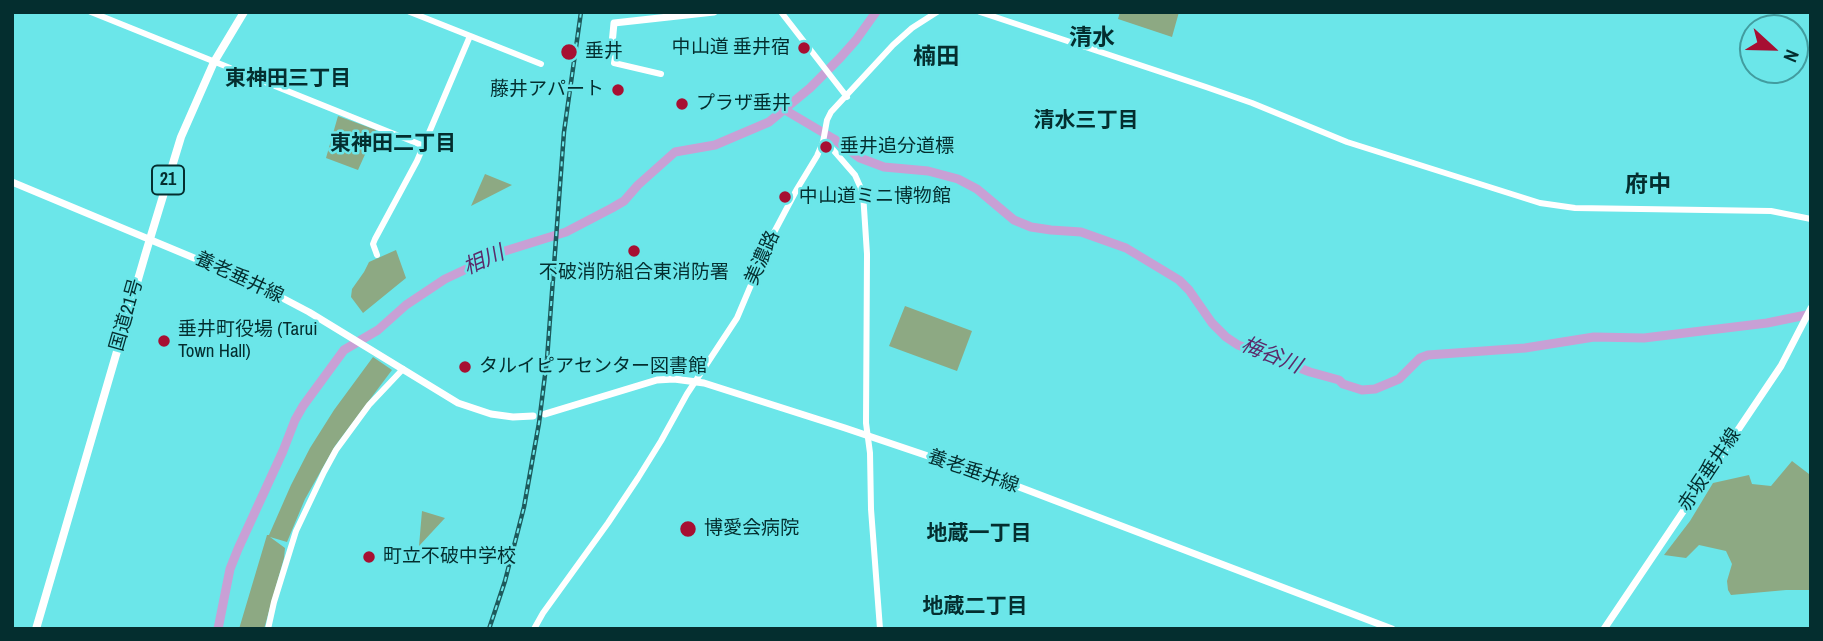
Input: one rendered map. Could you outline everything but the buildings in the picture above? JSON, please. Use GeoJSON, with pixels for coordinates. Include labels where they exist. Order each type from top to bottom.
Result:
{"type":"FeatureCollection","features":[{"type":"Feature","properties":{"kind":"highway","name":"国道21号"},"geometry":{"type":"LineString","coordinates":[[36,629],[181,137],[214,62],[244,12]]}},
{"type":"Feature","properties":{"kind":"main road"},"geometry":{"type":"LineString","coordinates":[[612,44],[614,23],[714,12]]}},
{"type":"Feature","properties":{"kind":"main road","name":"養老垂井線"},"geometry":{"type":"LineString","coordinates":[[12,182],[254,283],[317,317],[448,398],[471,409],[502,416],[533,416]]}},
{"type":"Feature","properties":{"kind":"main road","name":"赤坂垂井線"},"geometry":{"type":"LineString","coordinates":[[1604,629],[1781,366],[1811,308]]}},
{"type":"Feature","properties":{"kind":"main road","name":"養老垂井線"},"geometry":{"type":"LineString","coordinates":[[545,414],[657,380],[696,381],[1061,503],[1392,629]]}},
{"type":"Feature","properties":{"kind":"street"},"geometry":{"type":"LineString","coordinates":[[91,12],[424,146]]}},
{"type":"Feature","properties":{"kind":"street"},"geometry":{"type":"LineString","coordinates":[[410,12],[541,64]]}},
{"type":"Feature","properties":{"kind":"street"},"geometry":{"type":"LineString","coordinates":[[781,12],[845,95]]}},
{"type":"Feature","properties":{"kind":"street"},"geometry":{"type":"LineString","coordinates":[[880,629],[867,436],[867,254],[863,193],[855,175],[823,140],[831,112],[845,95],[893,45],[912,28],[937,12]]}},
{"type":"Feature","properties":{"kind":"street"},"geometry":{"type":"LineString","coordinates":[[980,12],[1252,103],[1347,142],[1540,203],[1575,208],[1749,210],[1781,212],[1811,219]]}},
{"type":"Feature","properties":{"kind":"street"},"geometry":{"type":"LineString","coordinates":[[377,255],[373,244],[375,239],[424,146],[470,36]]}},
{"type":"Feature","properties":{"kind":"street"},"geometry":{"type":"LineString","coordinates":[[612,44],[615,51],[614,63],[661,74]]}},
{"type":"Feature","properties":{"kind":"street","name":"美濃路"},"geometry":{"type":"LineString","coordinates":[[534,629],[560,588],[608,523],[727,335],[776,229],[823,140]]}},
{"type":"Feature","properties":{"kind":"street"},"geometry":{"type":"LineString","coordinates":[[268,629],[296,531],[324,472],[363,412],[403,369]]}},
{"type":"Feature","properties":{"kind":"green space"},"geometry":{"type":"Polygon","coordinates":[[[1120,12],[1179,12],[1172,37],[1118,19],[1120,12]]]}},
{"type":"Feature","properties":{"kind":"green space"},"geometry":{"type":"Polygon","coordinates":[[[338,116],[376,130],[358,170],[326,158],[338,116]]]}},
{"type":"Feature","properties":{"kind":"green space"},"geometry":{"type":"Polygon","coordinates":[[[485,174],[512,185],[471,206],[485,174]]]}},
{"type":"Feature","properties":{"kind":"green space"},"geometry":{"type":"Polygon","coordinates":[[[396,250],[406,278],[363,313],[351,297],[352,289],[369,262],[396,250]]]}},
{"type":"Feature","properties":{"kind":"green space"},"geometry":{"type":"Polygon","coordinates":[[[905,306],[972,331],[957,371],[889,346],[905,306]]]}},
{"type":"Feature","properties":{"kind":"green space"},"geometry":{"type":"Polygon","coordinates":[[[373,357],[392,370],[335,446],[305,499],[287,542],[270,537],[285,548],[264,629],[239,629],[267,535],[291,485],[334,410],[373,357]]]}},
{"type":"Feature","properties":{"kind":"green space"},"geometry":{"type":"Polygon","coordinates":[[[1792,461],[1811,473],[1811,590],[1731,595],[1727,581],[1732,564],[1726,551],[1699,545],[1686,558],[1664,555],[1690,521],[1713,483],[1749,475],[1752,484],[1771,486],[1792,461]]]}},
{"type":"Feature","properties":{"kind":"green space"},"geometry":{"type":"Polygon","coordinates":[[[422,511],[445,518],[419,546],[422,511]]]}},
{"type":"Feature","properties":{"kind":"waterway","name":"相川"},"geometry":{"type":"LineString","coordinates":[[218,629],[230,569],[295,420],[344,350],[378,330],[406,305],[445,279],[505,251],[566,232],[624,201],[675,152],[715,145],[769,122],[810,88],[840,58],[876,12]]}},
{"type":"Feature","properties":{"kind":"waterway","name":"梅谷川"},"geometry":{"type":"LineString","coordinates":[[785,110],[860,158],[884,167],[928,171],[958,179],[977,189],[1014,220],[1031,227],[1081,232],[1126,248],[1179,280],[1212,323],[1238,345],[1362,390],[1375,389],[1399,379],[1420,358],[1428,355],[1525,348],[1594,337],[1644,338],[1767,323],[1811,314]]}},
{"type":"Feature","properties":{"kind":"railway"},"geometry":{"type":"LineString","coordinates":[[489,629],[505,581],[524,507],[539,423],[547,359],[564,132],[581,12]]}},
{"type":"Feature","properties":{"kind":"place","name":"中山道 垂井宿"},"geometry":{"type":"Point","coordinates":[804,48]}},
{"type":"Feature","properties":{"kind":"place","name":"垂井"},"geometry":{"type":"Point","coordinates":[569,52]}},
{"type":"Feature","properties":{"kind":"place","name":"藤井アパート"},"geometry":{"type":"Point","coordinates":[618,90]}},
{"type":"Feature","properties":{"kind":"place","name":"プラザ垂井"},"geometry":{"type":"Point","coordinates":[682,104]}},
{"type":"Feature","properties":{"kind":"place","name":"垂井追分道標"},"geometry":{"type":"Point","coordinates":[826,147]}},
{"type":"Feature","properties":{"kind":"place","name":"中山道ミニ博物館"},"geometry":{"type":"Point","coordinates":[785,197]}},
{"type":"Feature","properties":{"kind":"place","name":"不破消防組合東消防署"},"geometry":{"type":"Point","coordinates":[634,251]}},
{"type":"Feature","properties":{"kind":"place","name":"垂井町役場 (Tarui Town Hall)"},"geometry":{"type":"Point","coordinates":[164,341]}},
{"type":"Feature","properties":{"kind":"place","name":"タルイピアセンター図書館"},"geometry":{"type":"Point","coordinates":[465,367]}},
{"type":"Feature","properties":{"kind":"place","name":"博愛会病院"},"geometry":{"type":"Point","coordinates":[688,529]}},
{"type":"Feature","properties":{"kind":"place","name":"町立不破中学校"},"geometry":{"type":"Point","coordinates":[369,557]}},
{"type":"Feature","properties":{"kind":"district","name":"清水"},"geometry":{"type":"Point","coordinates":[1092,39]}},
{"type":"Feature","properties":{"kind":"district","name":"楠田"},"geometry":{"type":"Point","coordinates":[936,58]}},
{"type":"Feature","properties":{"kind":"district","name":"東神田三丁目"},"geometry":{"type":"Point","coordinates":[288,79]}},
{"type":"Feature","properties":{"kind":"district","name":"清水三丁目"},"geometry":{"type":"Point","coordinates":[1086,121]}},
{"type":"Feature","properties":{"kind":"district","name":"東神田二丁目"},"geometry":{"type":"Point","coordinates":[393,144]}},
{"type":"Feature","properties":{"kind":"district","name":"府中"},"geometry":{"type":"Point","coordinates":[1648,186]}},
{"type":"Feature","properties":{"kind":"district","name":"地蔵一丁目"},"geometry":{"type":"Point","coordinates":[979,534]}},
{"type":"Feature","properties":{"kind":"district","name":"地蔵二丁目"},"geometry":{"type":"Point","coordinates":[975,607]}}]}
